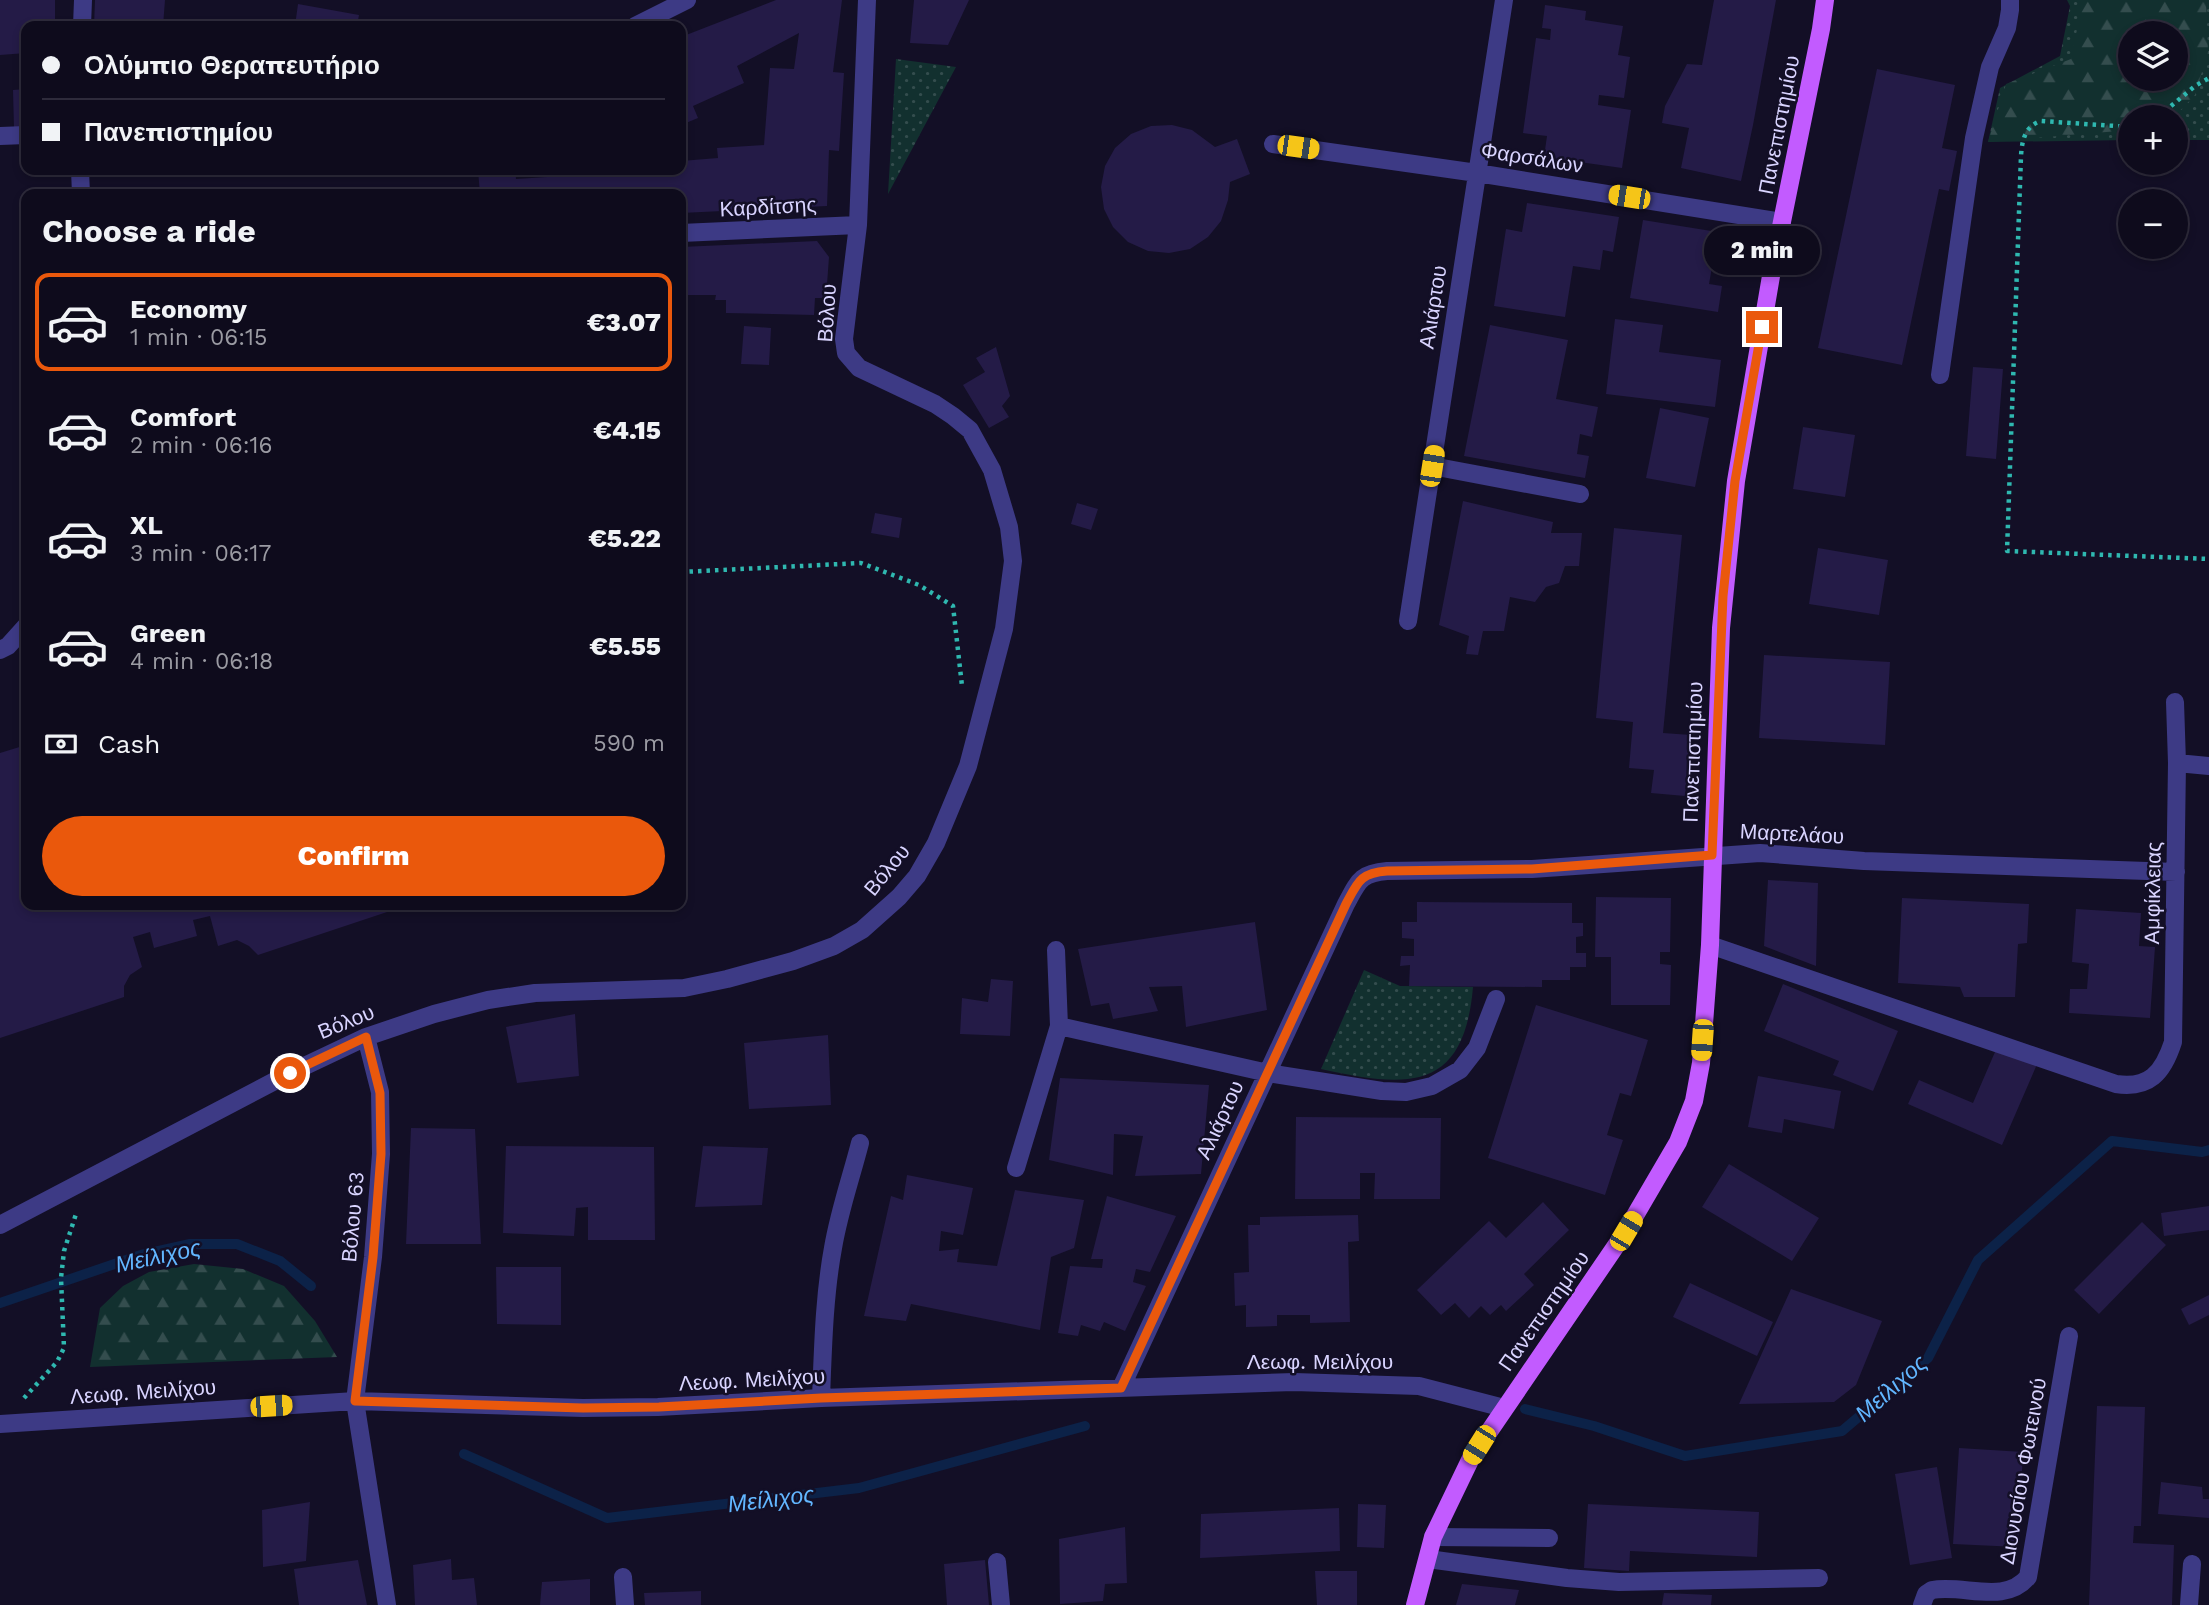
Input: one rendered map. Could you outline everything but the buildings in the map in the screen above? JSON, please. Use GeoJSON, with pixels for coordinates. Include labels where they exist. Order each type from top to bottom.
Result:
{"type":"FeatureCollection","features":[{"type":"Feature","properties":{"kind":"main road","name":"Πανεπιστημίου"},"geometry":{"type":"LineString","coordinates":[[1415,1605],[1433,1537],[1471,1458],[1609,1258],[1678,1142],[1698,1081],[1710,945],[1721,628],[1735,481],[1825,0]]}},
{"type":"Feature","properties":{"kind":"street"},"geometry":{"type":"LineString","coordinates":[[82,21],[83,0]]}},
{"type":"Feature","properties":{"kind":"street"},"geometry":{"type":"LineString","coordinates":[[645,21],[687,0]]}},
{"type":"Feature","properties":{"kind":"street","name":"Βόλου"},"geometry":{"type":"LineString","coordinates":[[0,1225],[290,1073],[366,1037],[434,1014],[488,1000],[535,993],[684,988],[793,961],[834,946],[862,930],[899,897],[922,868],[952,807],[975,743],[1004,629],[1013,561],[1009,527],[992,470],[970,430],[934,404],[859,368],[846,353],[844,339],[858,225],[867,0]]}},
{"type":"Feature","properties":{"kind":"street","name":"Αλιάρτου"},"geometry":{"type":"LineString","coordinates":[[1408,621],[1504,0]]}},
{"type":"Feature","properties":{"kind":"street"},"geometry":{"type":"LineString","coordinates":[[1940,375],[1974,138],[1990,67],[2007,28],[2010,0]]}},
{"type":"Feature","properties":{"kind":"street"},"geometry":{"type":"LineString","coordinates":[[0,136],[21,135]]}},
{"type":"Feature","properties":{"kind":"street","name":"Φαρσάλων"},"geometry":{"type":"LineString","coordinates":[[1273,144],[1477,173],[1782,222]]}},
{"type":"Feature","properties":{"kind":"street","name":"Καρδίτσης"},"geometry":{"type":"LineString","coordinates":[[686,233],[858,225]]}},
{"type":"Feature","properties":{"kind":"street"},"geometry":{"type":"LineString","coordinates":[[1432,466],[1580,494]]}},
{"type":"Feature","properties":{"kind":"street"},"geometry":{"type":"LineString","coordinates":[[0,650],[8,646],[21,632]]}},
{"type":"Feature","properties":{"kind":"street","name":"Αμφίκλειας"},"geometry":{"type":"LineString","coordinates":[[1710,945],[2116,1084],[2140,1085],[2152,1078],[2165,1062],[2173,1042],[2177,763],[2175,702]]}},
{"type":"Feature","properties":{"kind":"street"},"geometry":{"type":"LineString","coordinates":[[2177,763],[2209,766]]}},
{"type":"Feature","properties":{"kind":"street","name":"Μαρτελάου"},"geometry":{"type":"LineString","coordinates":[[1366,875],[1399,871],[1569,867],[1759,853],[1864,861],[2176,872]]}},
{"type":"Feature","properties":{"kind":"street","name":"Αλιάρτου"},"geometry":{"type":"LineString","coordinates":[[1121,1388],[1346,904],[1355,887],[1366,875]]}},
{"type":"Feature","properties":{"kind":"street"},"geometry":{"type":"LineString","coordinates":[[1016,1168],[1059,1026],[1056,950]]}},
{"type":"Feature","properties":{"kind":"street"},"geometry":{"type":"LineString","coordinates":[[1059,1026],[1268,1073],[1399,1092],[1432,1086],[1451,1077],[1470,1059],[1483,1037],[1496,999]]}},
{"type":"Feature","properties":{"kind":"street","name":"Βόλου 63"},"geometry":{"type":"LineString","coordinates":[[366,1037],[380,1093],[381,1154],[373,1257],[355,1401],[387,1605]]}},
{"type":"Feature","properties":{"kind":"street"},"geometry":{"type":"LineString","coordinates":[[821,1398],[824,1310],[830,1268],[860,1143]]}},
{"type":"Feature","properties":{"kind":"street","name":"Διονυσίου Φωτεινού"},"geometry":{"type":"LineString","coordinates":[[1922,1605],[1926,1594],[1932,1590],[1998,1594],[2016,1588],[2028,1577],[2069,1336]]}},
{"type":"Feature","properties":{"kind":"street","name":"Λεωφ. Μειλίχου"},"geometry":{"type":"LineString","coordinates":[[0,1424],[355,1401],[583,1408],[701,1406],[821,1398],[1294,1381],[1401,1385],[1504,1408]]}},
{"type":"Feature","properties":{"kind":"street"},"geometry":{"type":"LineString","coordinates":[[1433,1537],[1549,1538]]}},
{"type":"Feature","properties":{"kind":"street"},"geometry":{"type":"LineString","coordinates":[[1428,1559],[1619,1583],[1819,1578]]}},
{"type":"Feature","properties":{"kind":"street"},"geometry":{"type":"LineString","coordinates":[[997,1562],[1001,1605]]}},
{"type":"Feature","properties":{"kind":"street"},"geometry":{"type":"LineString","coordinates":[[2189,1605],[2192,1564]]}},
{"type":"Feature","properties":{"kind":"street"},"geometry":{"type":"LineString","coordinates":[[623,1577],[625,1605]]}},
{"type":"Feature","properties":{"kind":"path"},"geometry":{"type":"LineString","coordinates":[[2172,105],[2209,78]]}},
{"type":"Feature","properties":{"kind":"path"},"geometry":{"type":"LineString","coordinates":[[2118,126],[2041,121],[2033,124],[2024,136],[2021,156],[2007,551],[2209,559]]}},
{"type":"Feature","properties":{"kind":"path"},"geometry":{"type":"LineString","coordinates":[[686,572],[862,563],[919,584],[953,606],[962,687]]}},
{"type":"Feature","properties":{"kind":"path"},"geometry":{"type":"LineString","coordinates":[[49,1370],[57,1362],[64,1348],[61,1278],[68,1236]]}},
{"type":"Feature","properties":{"kind":"green space"},"geometry":{"type":"Polygon","coordinates":[[[2067,0],[2209,0],[2209,140],[2188,140],[2188,105],[2118,105],[2118,140],[1988,142],[2000,88],[2060,56],[2070,6],[2067,0]]]}},
{"type":"Feature","properties":{"kind":"green space"},"geometry":{"type":"Polygon","coordinates":[[[2079,0],[2206,0],[2208,52],[2195,95],[2185,105],[2118,105],[2118,131],[1988,142],[2006,84],[2071,59],[2082,5],[2079,0]]]}},
{"type":"Feature","properties":{"kind":"green space"},"geometry":{"type":"Polygon","coordinates":[[[896,59],[956,67],[888,194],[896,59]]]}},
{"type":"Feature","properties":{"kind":"green space"},"geometry":{"type":"Polygon","coordinates":[[[1364,970],[1400,986],[1473,987],[1467,1022],[1458,1047],[1444,1065],[1426,1075],[1405,1079],[1380,1079],[1321,1069],[1364,970]]]}},
{"type":"Feature","properties":{"kind":"green space"},"geometry":{"type":"Polygon","coordinates":[[[194,1264],[243,1269],[284,1286],[315,1321],[337,1357],[90,1367],[100,1308],[123,1286],[149,1272],[194,1264]]]}},
{"type":"Feature","properties":{"kind":"waterway","name":"Μείλιχος"},"geometry":{"type":"LineString","coordinates":[[1525,1409],[1594,1426],[1685,1456],[1842,1431],[1928,1358],[1978,1260],[2112,1141],[2202,1152],[2209,1150]]}},
{"type":"Feature","properties":{"kind":"waterway","name":"Μείλιχος"},"geometry":{"type":"LineString","coordinates":[[0,1303],[141,1255],[190,1244],[237,1244],[280,1261],[311,1286]]}},
{"type":"Feature","properties":{"kind":"waterway","name":"Μείλιχος"},"geometry":{"type":"LineString","coordinates":[[464,1454],[607,1518],[859,1488],[1085,1426]]}},
{"type":"Feature","properties":{"kind":"route"},"geometry":{"type":"LineString","coordinates":[[290,1073],[366,1037],[380,1093],[380,1188],[355,1401],[583,1408],[659,1407],[821,1398],[1121,1388],[1346,904],[1361,879],[1371,873],[1387,871],[1532,869],[1712,855],[1723,596],[1735,481],[1762,327]]}}]}
